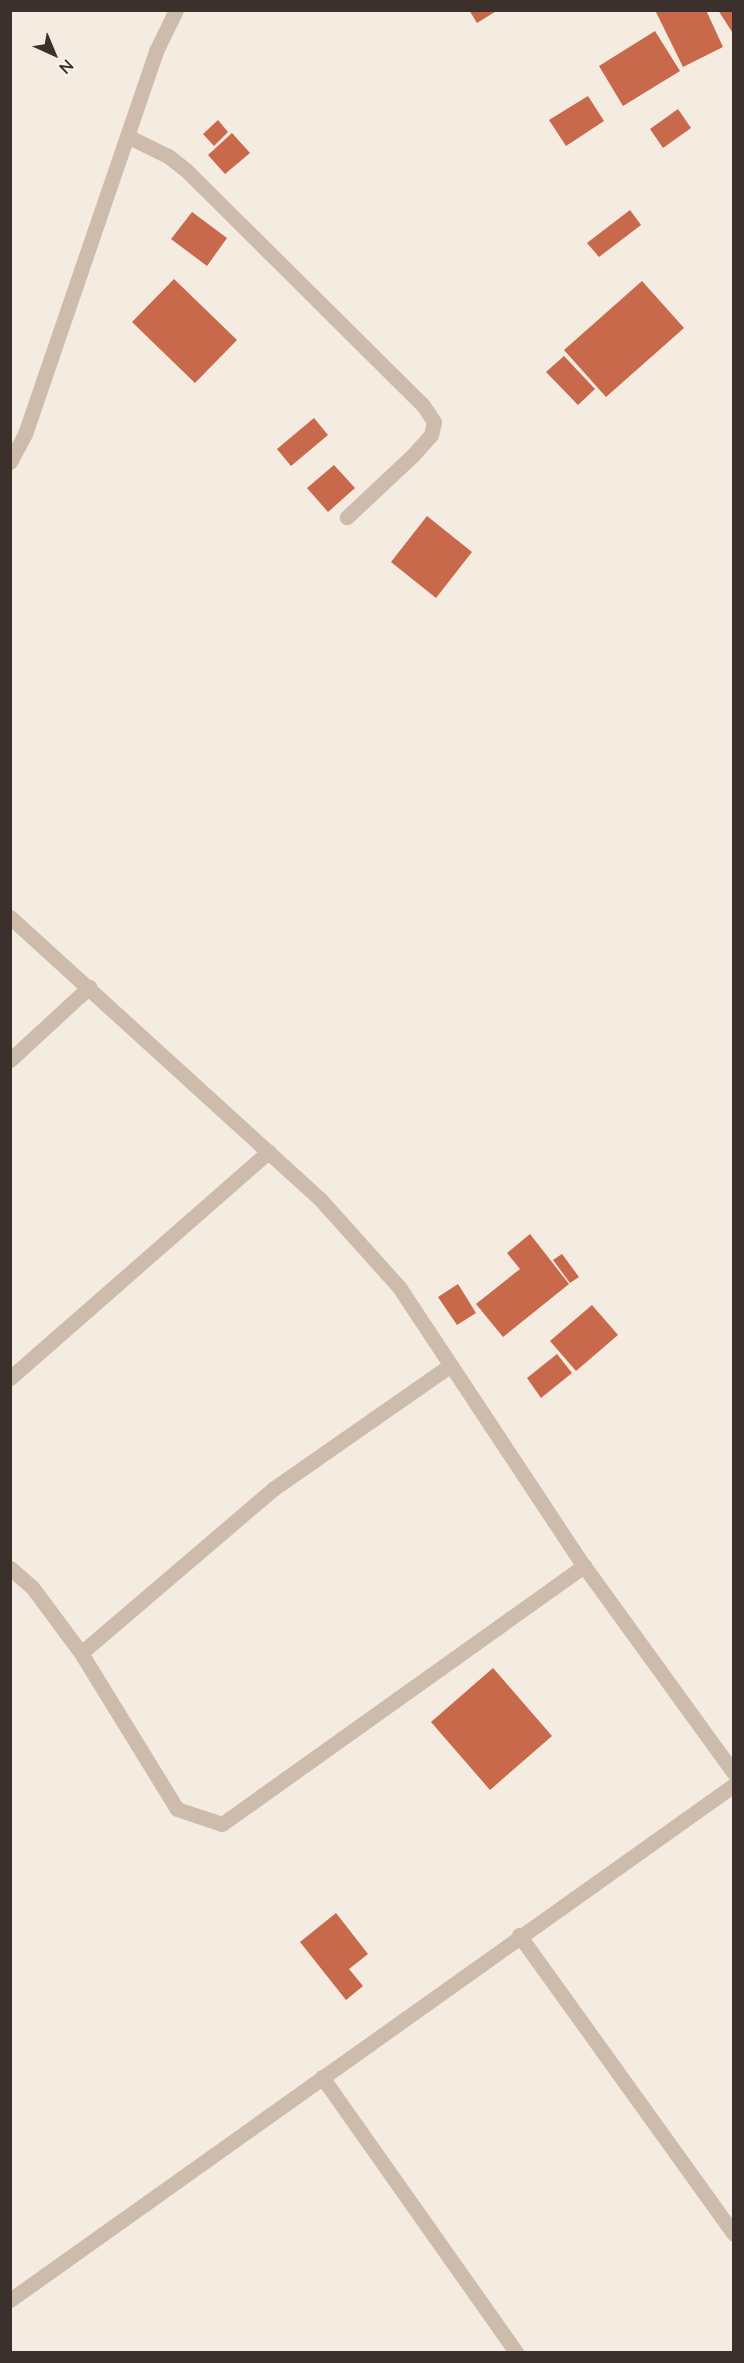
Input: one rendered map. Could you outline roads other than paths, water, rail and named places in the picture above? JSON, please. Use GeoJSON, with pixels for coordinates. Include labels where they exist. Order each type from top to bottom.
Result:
{"type":"FeatureCollection","features":[{"type":"Feature","properties":{"kind":"street"},"geometry":{"type":"LineString","coordinates":[[10,462],[25,434],[156,51],[176,10]]}},
{"type":"Feature","properties":{"kind":"street"},"geometry":{"type":"LineString","coordinates":[[127,136],[168,156],[187,171],[423,405],[434,422],[430,435],[413,455],[347,517]]}},
{"type":"Feature","properties":{"kind":"street"},"geometry":{"type":"LineString","coordinates":[[10,917],[320,1199],[399,1287],[448,1366],[584,1566],[734,1773]]}},
{"type":"Feature","properties":{"kind":"street"},"geometry":{"type":"LineString","coordinates":[[10,1060],[89,987]]}},
{"type":"Feature","properties":{"kind":"street"},"geometry":{"type":"LineString","coordinates":[[10,1378],[269,1151]]}},
{"type":"Feature","properties":{"kind":"street"},"geometry":{"type":"LineString","coordinates":[[81,1653],[273,1489],[448,1366]]}},
{"type":"Feature","properties":{"kind":"street"},"geometry":{"type":"LineString","coordinates":[[10,1568],[32,1587],[81,1653],[177,1809],[222,1824],[584,1566]]}},
{"type":"Feature","properties":{"kind":"street"},"geometry":{"type":"LineString","coordinates":[[10,2300],[519,1935],[734,1785]]}},
{"type":"Feature","properties":{"kind":"street"},"geometry":{"type":"LineString","coordinates":[[519,1935],[734,2234]]}},
{"type":"Feature","properties":{"kind":"street"},"geometry":{"type":"LineString","coordinates":[[322,2077],[516,2352]]}}]}
